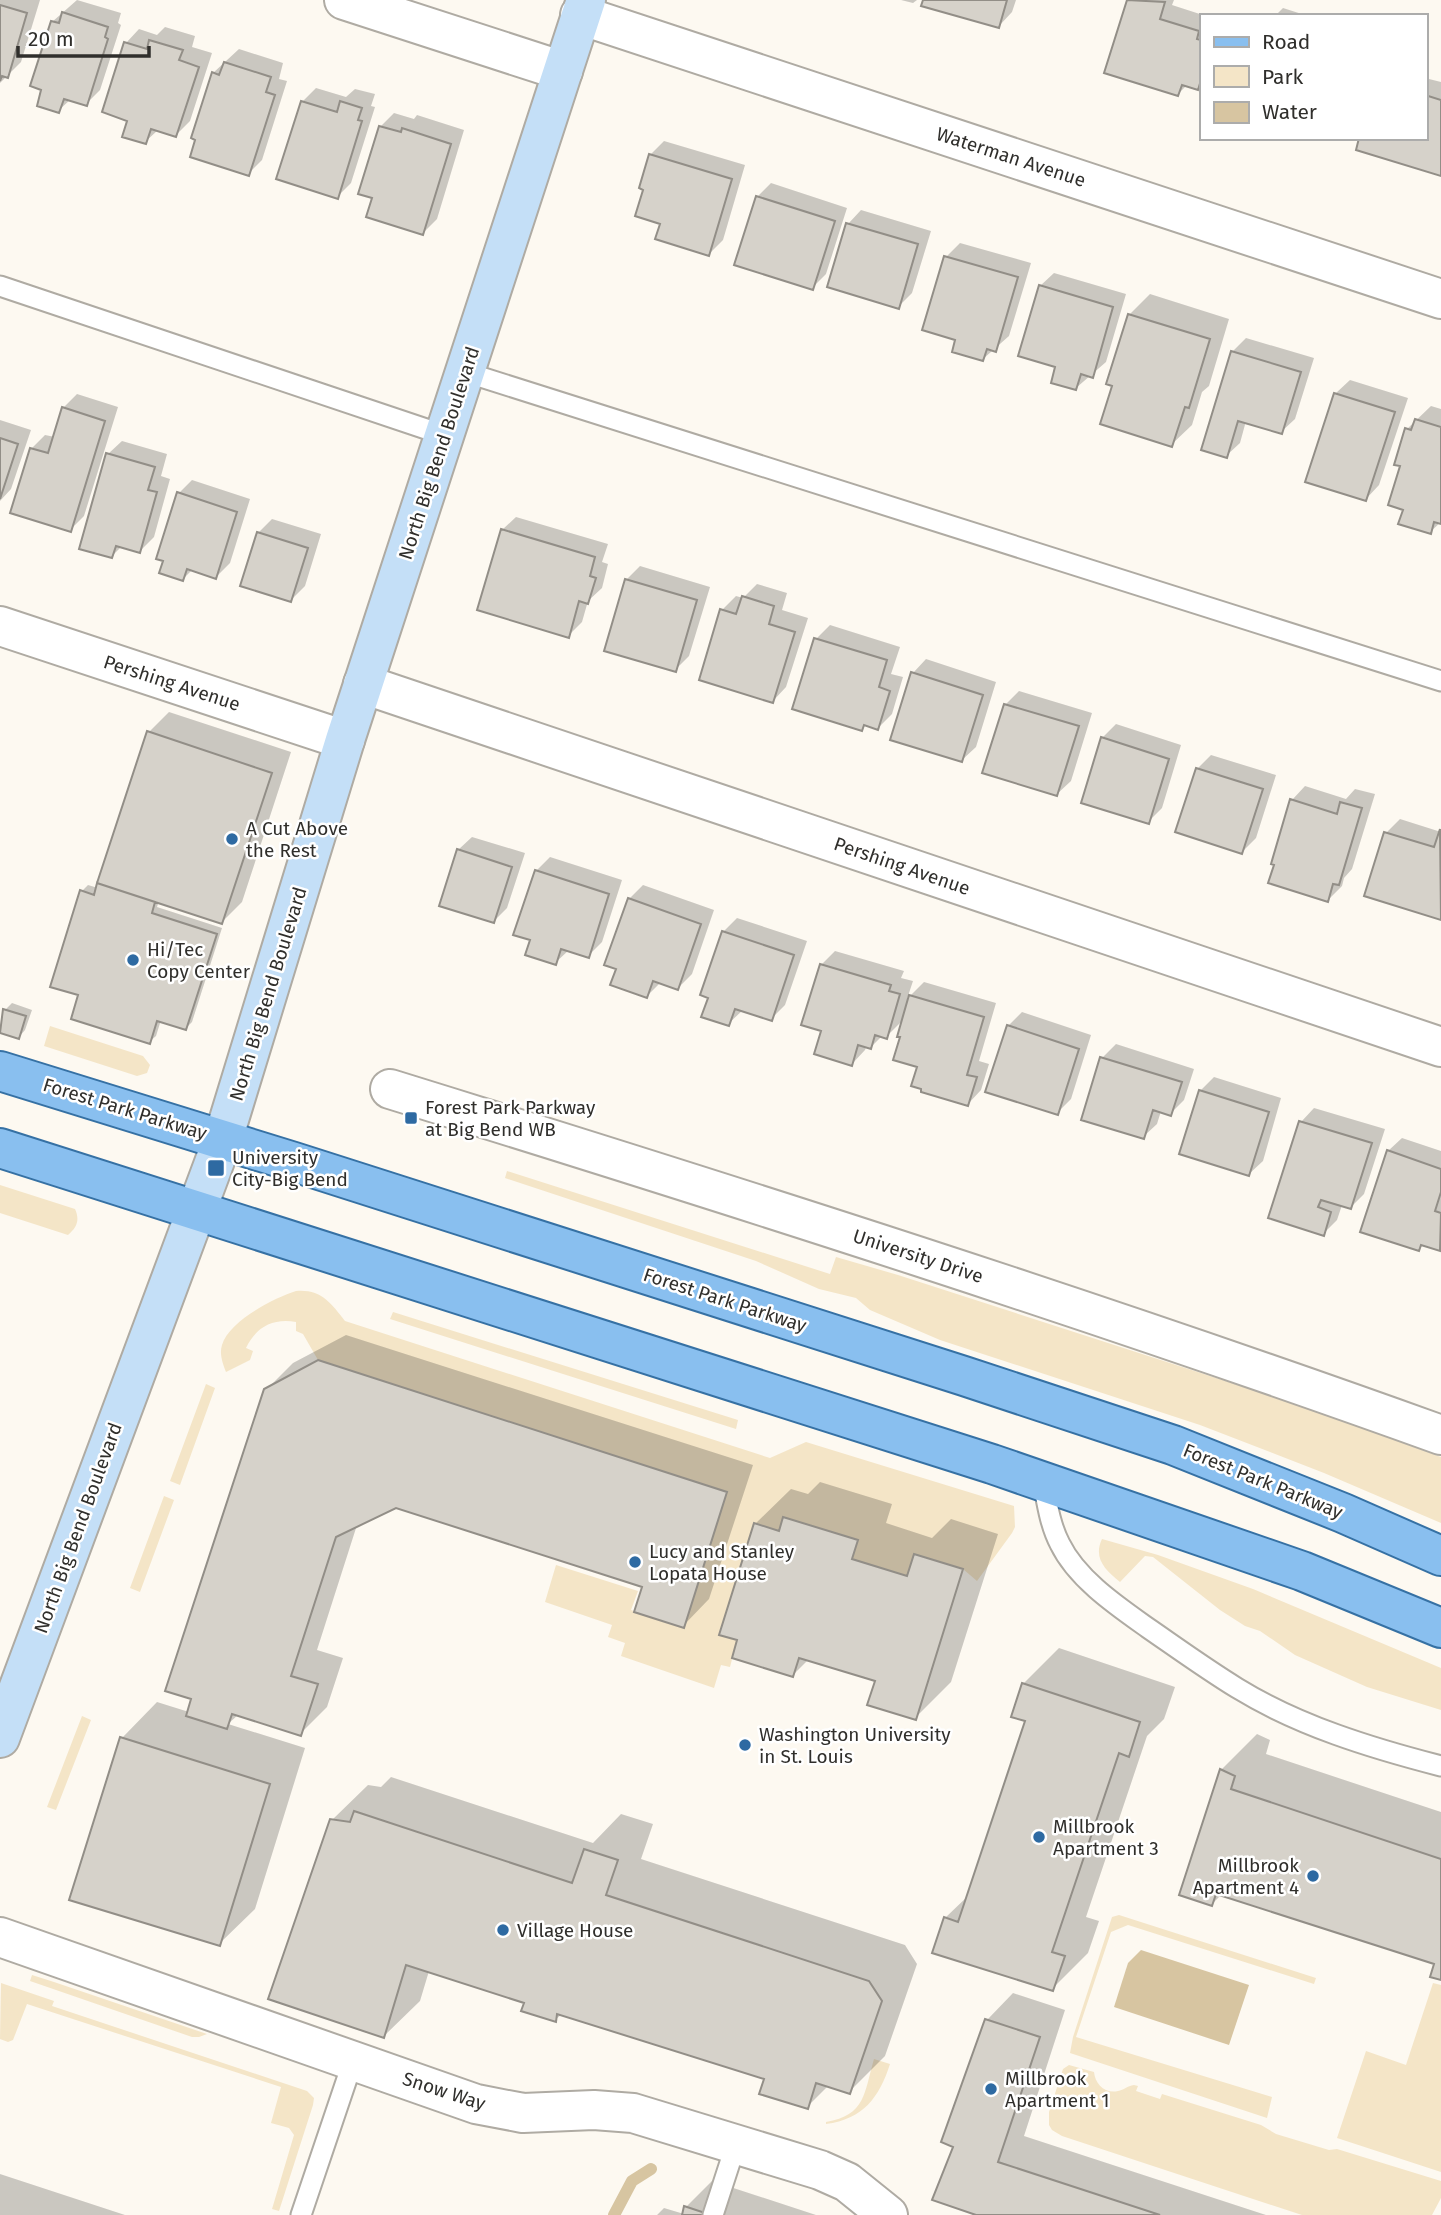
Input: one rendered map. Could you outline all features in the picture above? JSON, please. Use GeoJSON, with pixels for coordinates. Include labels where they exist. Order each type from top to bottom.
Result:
{"type":"FeatureCollection","features":[{"type":"Feature","properties":{"kind":"main road","name":"North Big Bend Boulevard"},"geometry":{"type":"LineString","coordinates":[[3,1723],[223,1139],[345,740],[583,8]]}},
{"type":"Feature","properties":{"kind":"main road","name":"Forest Park Parkway"},"geometry":{"type":"LineString","coordinates":[[0,1071],[223,1139],[951,1372],[1173,1446],[1343,1513],[1441,1556]]}},
{"type":"Feature","properties":{"kind":"main road"},"geometry":{"type":"LineString","coordinates":[[0,1148],[1043,1482],[1302,1571],[1441,1628]]}},
{"type":"Feature","properties":{"kind":"street"},"geometry":{"type":"LineString","coordinates":[[344,0],[563,71]]}},
{"type":"Feature","properties":{"kind":"street","name":"Waterman Avenue"},"geometry":{"type":"LineString","coordinates":[[583,8],[1441,299]]}},
{"type":"Feature","properties":{"kind":"street","name":"Pershing Avenue"},"geometry":{"type":"LineString","coordinates":[[0,626],[345,740]]}},
{"type":"Feature","properties":{"kind":"street","name":"Pershing Avenue"},"geometry":{"type":"LineString","coordinates":[[363,684],[1441,1047]]}},
{"type":"Feature","properties":{"kind":"street","name":"University Drive"},"geometry":{"type":"LineString","coordinates":[[390,1089],[789,1213],[1244,1364],[1441,1435]]}},
{"type":"Feature","properties":{"kind":"street","name":"Snow Way"},"geometry":{"type":"LineString","coordinates":[[0,1937],[476,2104],[523,2113],[594,2110],[634,2113],[820,2170],[847,2182],[888,2215]]}},
{"type":"Feature","properties":{"kind":"lane"},"geometry":{"type":"LineString","coordinates":[[0,286],[444,435]]}},
{"type":"Feature","properties":{"kind":"lane"},"geometry":{"type":"LineString","coordinates":[[465,372],[1441,681]]}},
{"type":"Feature","properties":{"kind":"lane"},"geometry":{"type":"LineString","coordinates":[[1043,1482],[1051,1522],[1060,1545],[1079,1571],[1124,1611],[1238,1689],[1295,1718],[1351,1741],[1441,1766]]}},
{"type":"Feature","properties":{"kind":"lane"},"geometry":{"type":"LineString","coordinates":[[302,2215],[353,2060]]}},
{"type":"Feature","properties":{"kind":"lane"},"geometry":{"type":"LineString","coordinates":[[713,2215],[736,2144]]}},
{"type":"Feature","properties":{"kind":"green space"},"geometry":{"type":"Polygon","coordinates":[[[50,1026],[143,1056],[150,1065],[147,1073],[137,1076],[44,1046],[50,1026]]]}},
{"type":"Feature","properties":{"kind":"green space"},"geometry":{"type":"Polygon","coordinates":[[[507,1171],[830,1274],[836,1257],[898,1275],[1300,1405],[1441,1457],[1441,1523],[1324,1473],[1200,1425],[940,1340],[870,1310],[856,1298],[819,1289],[756,1261],[505,1178],[507,1171]]]}},
{"type":"Feature","properties":{"kind":"green space"},"geometry":{"type":"Polygon","coordinates":[[[0,1185],[75,1209],[75,1226],[68,1235],[0,1213],[0,1185]]]}},
{"type":"Feature","properties":{"kind":"green space"},"geometry":{"type":"Polygon","coordinates":[[[296,1291],[312,1292],[325,1298],[345,1321],[770,1458],[806,1442],[1014,1506],[1015,1527],[977,1581],[963,1569],[914,1554],[907,1576],[852,1559],[857,1540],[783,1517],[779,1531],[754,1524],[720,1635],[737,1640],[730,1667],[721,1665],[714,1688],[621,1656],[625,1643],[608,1637],[612,1625],[545,1602],[556,1565],[638,1591],[631,1610],[683,1628],[727,1492],[318,1360],[303,1334],[296,1331],[296,1322],[280,1321],[260,1329],[246,1348],[253,1351],[250,1360],[226,1372],[221,1348],[233,1327],[265,1305],[296,1291]]]}},
{"type":"Feature","properties":{"kind":"green space"},"geometry":{"type":"Polygon","coordinates":[[[393,1312],[738,1420],[736,1429],[390,1319],[393,1312]]]}},
{"type":"Feature","properties":{"kind":"green space"},"geometry":{"type":"Polygon","coordinates":[[[206,1384],[215,1388],[180,1485],[170,1481],[206,1384]]]}},
{"type":"Feature","properties":{"kind":"green space"},"geometry":{"type":"Polygon","coordinates":[[[164,1496],[174,1500],[140,1592],[130,1588],[164,1496]]]}},
{"type":"Feature","properties":{"kind":"green space"},"geometry":{"type":"Polygon","coordinates":[[[1102,1539],[1158,1555],[1253,1589],[1441,1668],[1441,1710],[1367,1687],[1295,1655],[1260,1631],[1245,1626],[1220,1610],[1153,1557],[1145,1556],[1120,1582],[1102,1563],[1099,1552],[1102,1539]]]}},
{"type":"Feature","properties":{"kind":"green space"},"geometry":{"type":"Polygon","coordinates":[[[82,1716],[91,1720],[56,1810],[47,1807],[82,1716]]]}},
{"type":"Feature","properties":{"kind":"green space"},"geometry":{"type":"Polygon","coordinates":[[[1119,1915],[1316,1978],[1314,1984],[1128,1925],[1111,1932],[1076,2037],[1272,2097],[1267,2118],[1070,2053],[1112,1917],[1119,1915]]]}},
{"type":"Feature","properties":{"kind":"green space"},"geometry":{"type":"Polygon","coordinates":[[[32,1975],[207,2034],[192,2037],[30,1981],[32,1975]]]}},
{"type":"Feature","properties":{"kind":"green space"},"geometry":{"type":"Polygon","coordinates":[[[1,1983],[54,2001],[52,2006],[307,2091],[314,2098],[313,2105],[279,2211],[272,2209],[294,2135],[289,2128],[271,2123],[281,2087],[27,2004],[13,2040],[8,2042],[0,2039],[1,1983]]]}},
{"type":"Feature","properties":{"kind":"green space"},"geometry":{"type":"Polygon","coordinates":[[[1433,1983],[1441,1985],[1441,2172],[1337,2138],[1366,2051],[1406,2065],[1433,1983]]]}},
{"type":"Feature","properties":{"kind":"green space"},"geometry":{"type":"Polygon","coordinates":[[[874,2059],[890,2064],[875,2097],[860,2112],[826,2124],[856,2108],[865,2092],[874,2059]]]}},
{"type":"Feature","properties":{"kind":"green space"},"geometry":{"type":"Polygon","coordinates":[[[1069,2065],[1094,2072],[1099,2084],[1109,2091],[1138,2086],[1136,2091],[1160,2099],[1162,2094],[1261,2125],[1276,2134],[1329,2150],[1337,2149],[1441,2181],[1441,2198],[1432,2215],[1302,2215],[1062,2136],[1049,2125],[1049,2112],[1063,2069],[1069,2065]]]}},
{"type":"Feature","properties":{"kind":"water"},"geometry":{"type":"Polygon","coordinates":[[[1141,1950],[1249,1985],[1229,2045],[1114,2007],[1128,1963],[1141,1950]]]}},
{"type":"Feature","properties":{"kind":"building"},"geometry":{"type":"Polygon","coordinates":[[[923,0],[1007,0],[999,28],[921,6],[923,0]]]}},
{"type":"Feature","properties":{"kind":"building"},"geometry":{"type":"Polygon","coordinates":[[[1127,0],[1165,2],[1160,19],[1199,31],[1198,90],[1182,85],[1178,96],[1104,73],[1127,0]]]}},
{"type":"Feature","properties":{"kind":"building"},"geometry":{"type":"Polygon","coordinates":[[[0,5],[27,13],[8,78],[2,76],[0,81],[0,5]]]}},
{"type":"Feature","properties":{"kind":"building"},"geometry":{"type":"Polygon","coordinates":[[[62,12],[108,27],[105,37],[108,39],[87,106],[64,99],[59,113],[37,106],[41,90],[30,86],[51,21],[59,23],[62,12]]]}},
{"type":"Feature","properties":{"kind":"building"},"geometry":{"type":"Polygon","coordinates":[[[149,40],[183,50],[179,60],[199,67],[176,137],[151,129],[146,144],[122,137],[127,121],[102,112],[124,42],[147,49],[149,40]]]}},
{"type":"Feature","properties":{"kind":"building"},"geometry":{"type":"Polygon","coordinates":[[[224,62],[271,77],[266,92],[275,95],[249,176],[190,157],[195,140],[191,138],[212,72],[219,75],[224,62]]]}},
{"type":"Feature","properties":{"kind":"building"},"geometry":{"type":"Polygon","coordinates":[[[1427,96],[1441,100],[1441,176],[1356,150],[1358,140],[1427,140],[1427,96]]]}},
{"type":"Feature","properties":{"kind":"building"},"geometry":{"type":"Polygon","coordinates":[[[301,101],[337,112],[340,101],[362,108],[358,120],[362,121],[338,199],[276,179],[301,101]]]}},
{"type":"Feature","properties":{"kind":"building"},"geometry":{"type":"Polygon","coordinates":[[[379,126],[401,132],[402,128],[451,144],[423,235],[366,217],[372,198],[358,194],[379,126]]]}},
{"type":"Feature","properties":{"kind":"building"},"geometry":{"type":"Polygon","coordinates":[[[649,154],[732,179],[709,256],[655,239],[660,224],[635,216],[643,190],[639,188],[649,154]]]}},
{"type":"Feature","properties":{"kind":"building"},"geometry":{"type":"Polygon","coordinates":[[[756,196],[835,221],[813,290],[734,265],[756,196]]]}},
{"type":"Feature","properties":{"kind":"building"},"geometry":{"type":"Polygon","coordinates":[[[846,223],[918,244],[899,309],[827,287],[846,223]]]}},
{"type":"Feature","properties":{"kind":"building"},"geometry":{"type":"Polygon","coordinates":[[[944,256],[1018,277],[996,352],[987,349],[983,361],[952,352],[955,340],[922,330],[944,256]]]}},
{"type":"Feature","properties":{"kind":"building"},"geometry":{"type":"Polygon","coordinates":[[[1039,285],[1113,307],[1093,378],[1081,374],[1076,390],[1051,383],[1055,367],[1018,356],[1039,285]]]}},
{"type":"Feature","properties":{"kind":"building"},"geometry":{"type":"Polygon","coordinates":[[[1128,314],[1210,339],[1189,408],[1185,407],[1172,447],[1100,424],[1112,386],[1106,384],[1128,314]]]}},
{"type":"Feature","properties":{"kind":"building"},"geometry":{"type":"Polygon","coordinates":[[[1231,351],[1301,372],[1282,434],[1238,421],[1227,458],[1201,450],[1231,351]]]}},
{"type":"Feature","properties":{"kind":"building"},"geometry":{"type":"Polygon","coordinates":[[[1334,393],[1395,412],[1366,501],[1305,482],[1334,393]]]}},
{"type":"Feature","properties":{"kind":"building"},"geometry":{"type":"Polygon","coordinates":[[[62,407],[105,421],[71,532],[10,513],[30,448],[48,453],[62,407]]]}},
{"type":"Feature","properties":{"kind":"building"},"geometry":{"type":"Polygon","coordinates":[[[1415,419],[1441,427],[1441,524],[1434,522],[1431,534],[1398,524],[1403,510],[1388,505],[1400,466],[1394,465],[1405,428],[1411,430],[1415,419]]]}},
{"type":"Feature","properties":{"kind":"building"},"geometry":{"type":"Polygon","coordinates":[[[0,438],[18,444],[0,499],[0,438]]]}},
{"type":"Feature","properties":{"kind":"building"},"geometry":{"type":"Polygon","coordinates":[[[106,453],[155,467],[148,490],[157,492],[140,553],[116,546],[112,558],[79,549],[106,453]]]}},
{"type":"Feature","properties":{"kind":"building"},"geometry":{"type":"Polygon","coordinates":[[[177,492],[237,512],[216,579],[187,569],[183,581],[159,573],[163,561],[156,559],[177,492]]]}},
{"type":"Feature","properties":{"kind":"building"},"geometry":{"type":"Polygon","coordinates":[[[501,529],[595,557],[590,576],[596,578],[588,604],[579,601],[569,638],[477,610],[501,529]]]}},
{"type":"Feature","properties":{"kind":"building"},"geometry":{"type":"Polygon","coordinates":[[[257,532],[308,548],[291,602],[240,586],[257,532]]]}},
{"type":"Feature","properties":{"kind":"building"},"geometry":{"type":"Polygon","coordinates":[[[625,579],[697,600],[676,672],[604,651],[625,579]]]}},
{"type":"Feature","properties":{"kind":"building"},"geometry":{"type":"Polygon","coordinates":[[[742,596],[774,606],[769,624],[795,632],[773,703],[699,680],[720,609],[736,614],[742,596]]]}},
{"type":"Feature","properties":{"kind":"building"},"geometry":{"type":"Polygon","coordinates":[[[814,638],[887,660],[879,687],[890,691],[878,730],[864,725],[862,731],[792,709],[814,638]]]}},
{"type":"Feature","properties":{"kind":"building"},"geometry":{"type":"Polygon","coordinates":[[[911,672],[983,695],[962,762],[890,740],[911,672]]]}},
{"type":"Feature","properties":{"kind":"building"},"geometry":{"type":"Polygon","coordinates":[[[1004,704],[1079,726],[1057,796],[982,773],[1004,704]]]}},
{"type":"Feature","properties":{"kind":"building"},"geometry":{"type":"Polygon","coordinates":[[[147,731],[272,773],[222,924],[97,883],[147,731]]]}},
{"type":"Feature","properties":{"kind":"building"},"geometry":{"type":"Polygon","coordinates":[[[1101,737],[1169,759],[1149,824],[1081,803],[1101,737]]]}},
{"type":"Feature","properties":{"kind":"building"},"geometry":{"type":"Polygon","coordinates":[[[1196,768],[1263,789],[1242,854],[1175,832],[1196,768]]]}},
{"type":"Feature","properties":{"kind":"building"},"geometry":{"type":"Polygon","coordinates":[[[1290,799],[1337,814],[1340,802],[1362,808],[1339,885],[1333,884],[1328,902],[1268,883],[1290,799]]]}},
{"type":"Feature","properties":{"kind":"building"},"geometry":{"type":"Polygon","coordinates":[[[1440,829],[1441,920],[1364,896],[1384,832],[1434,847],[1440,829]]]}},
{"type":"Feature","properties":{"kind":"building"},"geometry":{"type":"Polygon","coordinates":[[[457,849],[512,867],[494,923],[439,906],[457,849]]]}},
{"type":"Feature","properties":{"kind":"building"},"geometry":{"type":"Polygon","coordinates":[[[535,870],[609,894],[589,958],[561,949],[556,965],[525,955],[530,940],[513,935],[535,870]]]}},
{"type":"Feature","properties":{"kind":"building","name":"Hi/Tec Copy Center"},"geometry":{"type":"Polygon","coordinates":[[[97,883],[155,902],[152,913],[217,934],[186,1030],[157,1021],[150,1044],[71,1019],[78,995],[50,987],[80,890],[94,895],[97,883]]]}},
{"type":"Feature","properties":{"kind":"building"},"geometry":{"type":"Polygon","coordinates":[[[628,898],[701,924],[678,990],[653,981],[647,998],[610,985],[616,969],[604,965],[628,898]]]}},
{"type":"Feature","properties":{"kind":"building"},"geometry":{"type":"Polygon","coordinates":[[[722,931],[794,955],[772,1021],[735,1009],[729,1026],[701,1017],[708,998],[700,995],[722,931]]]}},
{"type":"Feature","properties":{"kind":"building"},"geometry":{"type":"Polygon","coordinates":[[[820,964],[891,985],[889,991],[900,994],[887,1039],[875,1035],[871,1049],[858,1045],[852,1066],[814,1054],[821,1031],[801,1025],[820,964]]]}},
{"type":"Feature","properties":{"kind":"building"},"geometry":{"type":"Polygon","coordinates":[[[909,995],[984,1017],[967,1075],[977,1077],[968,1106],[921,1092],[921,1089],[911,1086],[917,1067],[893,1060],[909,995]]]}},
{"type":"Feature","properties":{"kind":"building"},"geometry":{"type":"Polygon","coordinates":[[[3,1009],[26,1016],[19,1039],[0,1033],[3,1009]]]}},
{"type":"Feature","properties":{"kind":"building"},"geometry":{"type":"Polygon","coordinates":[[[1007,1025],[1079,1049],[1058,1115],[985,1092],[1007,1025]]]}},
{"type":"Feature","properties":{"kind":"building"},"geometry":{"type":"Polygon","coordinates":[[[1100,1057],[1182,1082],[1171,1116],[1153,1110],[1144,1139],[1081,1120],[1100,1057]]]}},
{"type":"Feature","properties":{"kind":"building"},"geometry":{"type":"Polygon","coordinates":[[[1199,1090],[1269,1112],[1249,1176],[1179,1154],[1199,1090]]]}},
{"type":"Feature","properties":{"kind":"building"},"geometry":{"type":"Polygon","coordinates":[[[1299,1121],[1372,1143],[1351,1209],[1321,1200],[1318,1207],[1331,1212],[1324,1236],[1268,1218],[1299,1121]]]}},
{"type":"Feature","properties":{"kind":"building"},"geometry":{"type":"Polygon","coordinates":[[[1387,1150],[1441,1169],[1441,1192],[1435,1211],[1441,1213],[1440,1251],[1421,1245],[1419,1251],[1360,1232],[1387,1150]]]}},
{"type":"Feature","properties":{"kind":"building","name":"Lucy and Stanley Lopata House"},"geometry":{"type":"Polygon","coordinates":[[[318,1360],[727,1492],[684,1628],[634,1612],[642,1587],[396,1508],[336,1537],[291,1676],[318,1684],[301,1736],[232,1714],[227,1729],[186,1716],[191,1699],[165,1691],[264,1389],[318,1360]]]}},
{"type":"Feature","properties":{"kind":"building"},"geometry":{"type":"Polygon","coordinates":[[[783,1517],[858,1540],[852,1559],[907,1576],[914,1554],[963,1569],[916,1720],[867,1705],[875,1681],[799,1658],[793,1677],[732,1658],[737,1640],[719,1635],[754,1523],[779,1531],[783,1517]]]}},
{"type":"Feature","properties":{"kind":"building","name":"Millbrook Apartment 3"},"geometry":{"type":"Polygon","coordinates":[[[1022,1683],[1140,1722],[1129,1757],[1119,1753],[1052,1952],[1065,1956],[1053,1991],[932,1953],[944,1917],[958,1922],[1025,1721],[1011,1717],[1022,1683]]]}},
{"type":"Feature","properties":{"kind":"building"},"geometry":{"type":"Polygon","coordinates":[[[120,1737],[270,1784],[220,1946],[69,1900],[120,1737]]]}},
{"type":"Feature","properties":{"kind":"building","name":"Millbrook Apartment 4"},"geometry":{"type":"Polygon","coordinates":[[[1220,1769],[1235,1776],[1231,1789],[1441,1859],[1441,1980],[1430,1977],[1434,1964],[1216,1894],[1212,1906],[1179,1895],[1220,1769]]]}},
{"type":"Feature","properties":{"kind":"building","name":"Village House"},"geometry":{"type":"Polygon","coordinates":[[[354,1811],[572,1883],[584,1849],[618,1860],[606,1895],[869,1981],[882,2001],[850,2094],[816,2083],[808,2109],[759,2094],[764,2079],[557,2014],[556,2022],[521,2011],[524,2003],[406,1965],[384,2038],[268,1999],[330,1819],[350,1822],[354,1811]]]}},
{"type":"Feature","properties":{"kind":"building","name":"Millbrook Apartment 1"},"geometry":{"type":"Polygon","coordinates":[[[985,2019],[1040,2037],[998,2162],[1160,2215],[976,2215],[932,2200],[953,2147],[941,2142],[985,2019]]]}},
{"type":"Feature","properties":{"kind":"building"},"geometry":{"type":"Polygon","coordinates":[[[684,2206],[711,2215],[682,2215],[684,2206]]]}},
{"type":"Feature","properties":{"kind":"waterway"},"geometry":{"type":"LineString","coordinates":[[614,2215],[632,2181],[651,2169]]}},
{"type":"Feature","properties":{"kind":"place","name":"A Cut Above the Rest"},"geometry":{"type":"Point","coordinates":[232,839]}},
{"type":"Feature","properties":{"kind":"place","name":"Hi/Tec Copy Center"},"geometry":{"type":"Point","coordinates":[133,960]}},
{"type":"Feature","properties":{"kind":"place","name":"Forest Park Parkway at Big Bend WB"},"geometry":{"type":"Point","coordinates":[411,1118]}},
{"type":"Feature","properties":{"kind":"place","name":"University City-Big Bend"},"geometry":{"type":"Point","coordinates":[216,1168]}},
{"type":"Feature","properties":{"kind":"place","name":"Lucy and Stanley Lopata House"},"geometry":{"type":"Point","coordinates":[635,1562]}},
{"type":"Feature","properties":{"kind":"place","name":"Washington University in St. Louis"},"geometry":{"type":"Point","coordinates":[745,1745]}},
{"type":"Feature","properties":{"kind":"place","name":"Millbrook Apartment 3"},"geometry":{"type":"Point","coordinates":[1039,1837]}},
{"type":"Feature","properties":{"kind":"place","name":"Millbrook Apartment 4"},"geometry":{"type":"Point","coordinates":[1313,1876]}},
{"type":"Feature","properties":{"kind":"place","name":"Village House"},"geometry":{"type":"Point","coordinates":[503,1930]}},
{"type":"Feature","properties":{"kind":"place","name":"Millbrook Apartment 1"},"geometry":{"type":"Point","coordinates":[991,2089]}}]}
